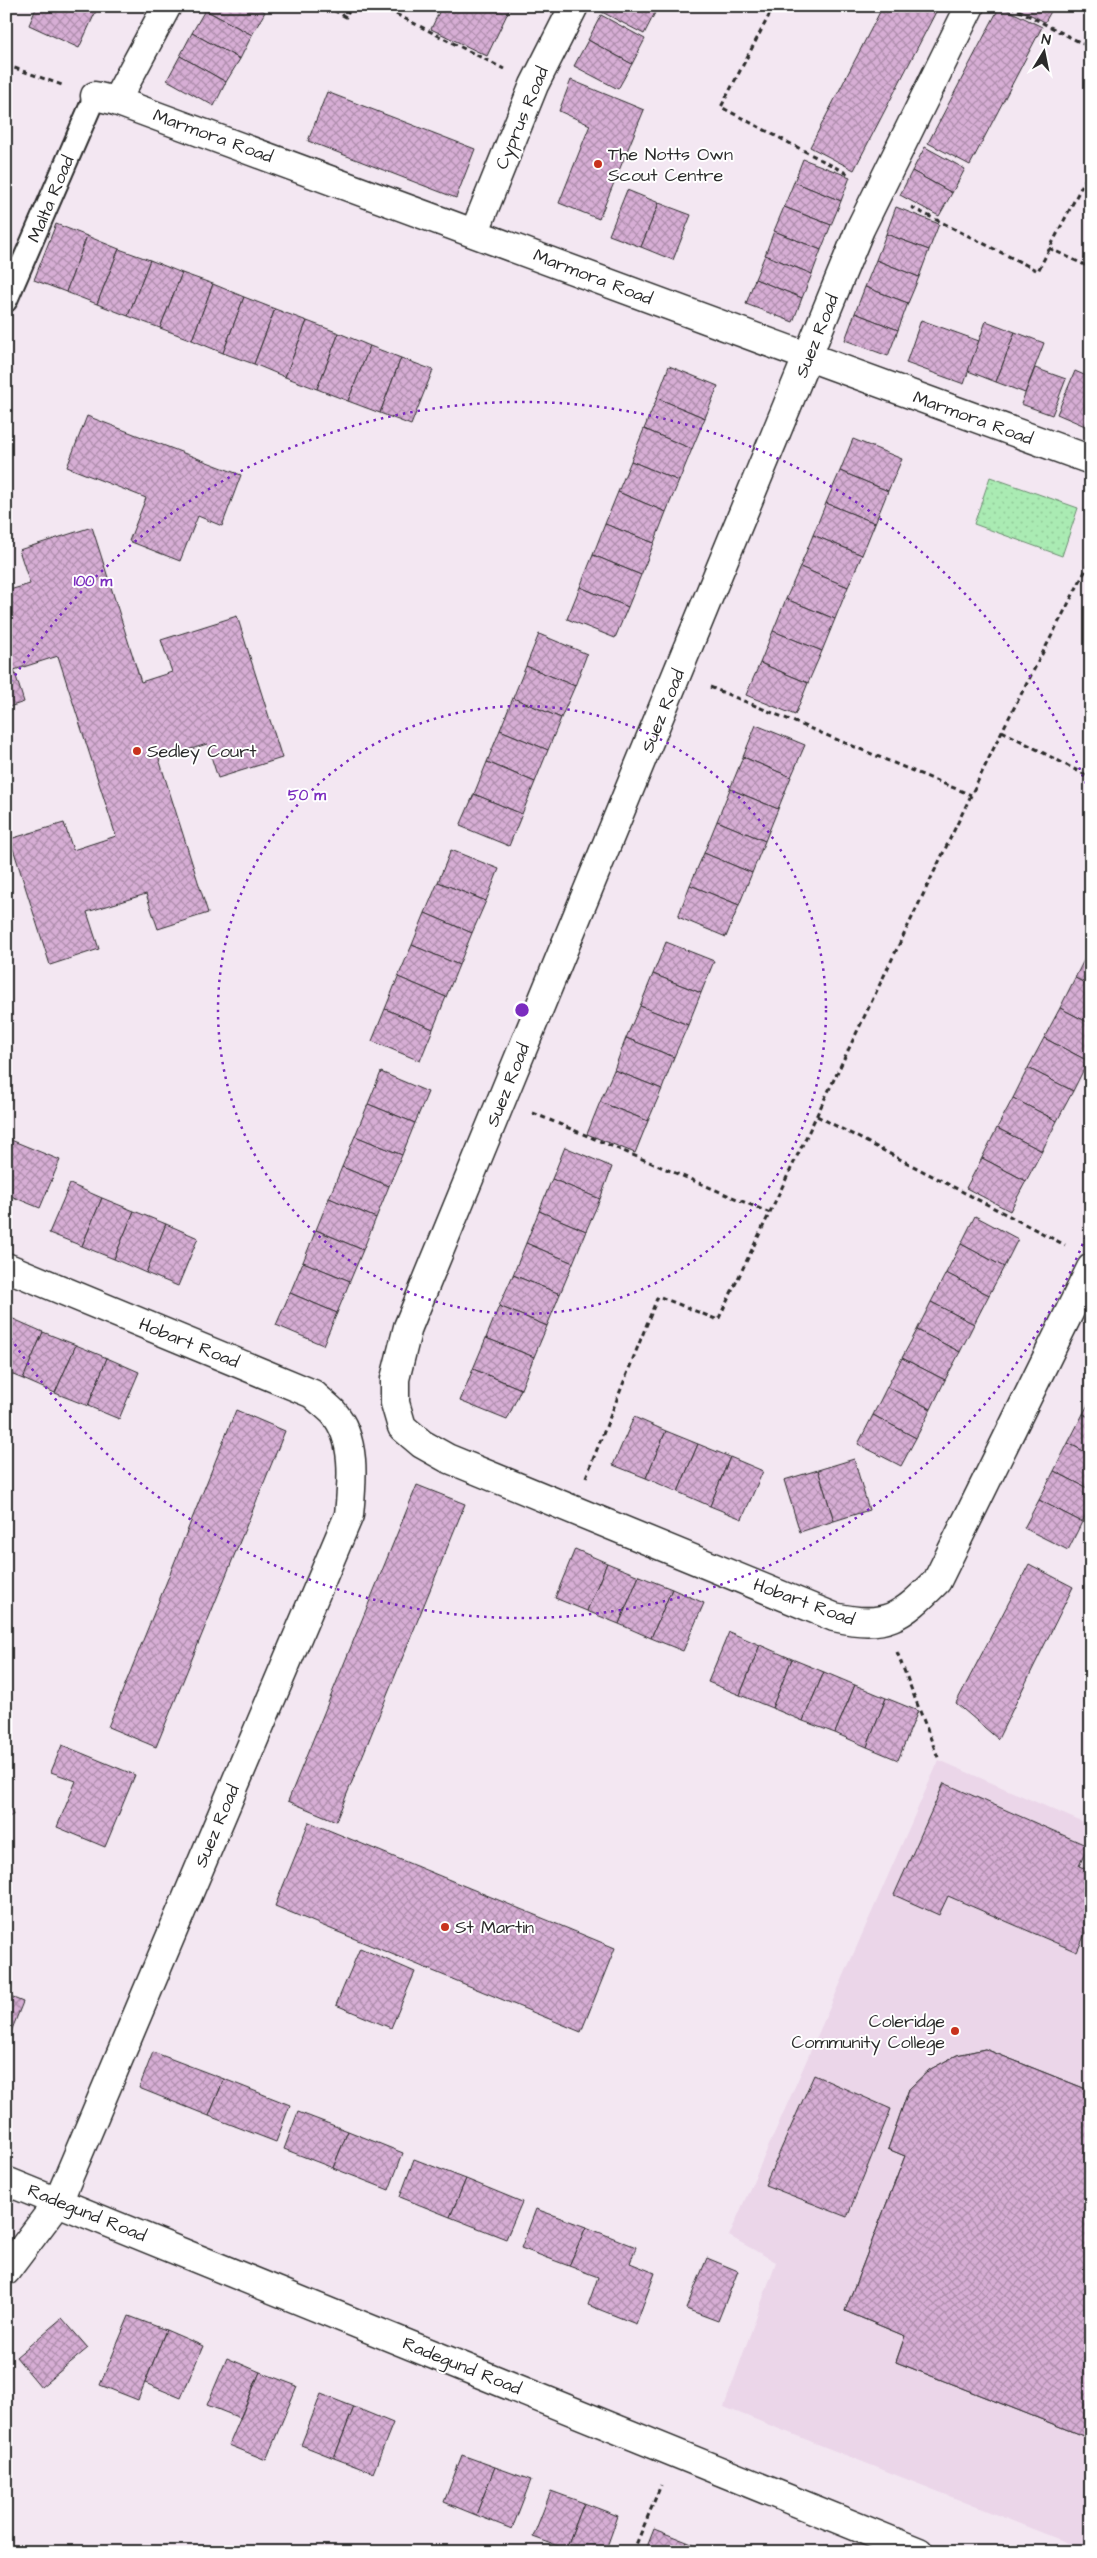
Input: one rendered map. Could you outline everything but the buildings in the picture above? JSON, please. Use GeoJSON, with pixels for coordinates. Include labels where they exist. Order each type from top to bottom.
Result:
{"type":"FeatureCollection","features":[{"type":"Feature","properties":{"kind":"street","name":"Malta Road"},"geometry":{"type":"LineString","coordinates":[[105,98],[167,6]]}},
{"type":"Feature","properties":{"kind":"street","name":"Cyprus Road"},"geometry":{"type":"LineString","coordinates":[[475,231],[534,84],[574,6]]}},
{"type":"Feature","properties":{"kind":"street","name":"Suez Road"},"geometry":{"type":"LineString","coordinates":[[402,1427],[396,1403],[395,1379],[408,1327],[860,229],[970,6]]}},
{"type":"Feature","properties":{"kind":"street","name":"Marmora Road"},"geometry":{"type":"LineString","coordinates":[[105,98],[475,231],[808,358],[1091,460]]}},
{"type":"Feature","properties":{"kind":"street","name":"Hobart Road"},"geometry":{"type":"LineString","coordinates":[[402,1427],[422,1444],[447,1458],[834,1617],[861,1623],[885,1621],[912,1606],[937,1581],[1082,1259]]}},
{"type":"Feature","properties":{"kind":"street","name":"Hobart Road"},"geometry":{"type":"LineString","coordinates":[[6,1267],[313,1394],[334,1414],[349,1445]]}},
{"type":"Feature","properties":{"kind":"street","name":"Suez Road"},"geometry":{"type":"LineString","coordinates":[[6,2271],[58,2202],[349,1515],[352,1476],[349,1445]]}},
{"type":"Feature","properties":{"kind":"street","name":"Radegund Road"},"geometry":{"type":"LineString","coordinates":[[6,2181],[918,2552]]}},
{"type":"Feature","properties":{"kind":"lane","name":"Malta Road"},"geometry":{"type":"LineString","coordinates":[[6,301],[105,98]]}},
{"type":"Feature","properties":{"kind":"path"},"geometry":{"type":"LineString","coordinates":[[326,6],[346,17],[352,6]]}},
{"type":"Feature","properties":{"kind":"path"},"geometry":{"type":"LineString","coordinates":[[380,6],[534,84]]}},
{"type":"Feature","properties":{"kind":"path"},"geometry":{"type":"LineString","coordinates":[[774,6],[721,107],[879,190],[1038,271],[1091,168]]}},
{"type":"Feature","properties":{"kind":"path"},"geometry":{"type":"LineString","coordinates":[[1010,6],[1091,48]]}},
{"type":"Feature","properties":{"kind":"path"},"geometry":{"type":"LineString","coordinates":[[6,65],[105,98]]}},
{"type":"Feature","properties":{"kind":"path"},"geometry":{"type":"LineString","coordinates":[[1049,248],[1091,268]]}},
{"type":"Feature","properties":{"kind":"path"},"geometry":{"type":"LineString","coordinates":[[573,1510],[658,1296],[718,1320],[1002,731],[1091,560]]}},
{"type":"Feature","properties":{"kind":"path"},"geometry":{"type":"LineString","coordinates":[[678,674],[971,795]]}},
{"type":"Feature","properties":{"kind":"path"},"geometry":{"type":"LineString","coordinates":[[1002,731],[1091,778]]}},
{"type":"Feature","properties":{"kind":"path"},"geometry":{"type":"LineString","coordinates":[[502,1100],[770,1213]]}},
{"type":"Feature","properties":{"kind":"path"},"geometry":{"type":"LineString","coordinates":[[817,1116],[1082,1259]]}},
{"type":"Feature","properties":{"kind":"path"},"geometry":{"type":"LineString","coordinates":[[885,1621],[939,1760]]}},
{"type":"Feature","properties":{"kind":"path"},"geometry":{"type":"LineString","coordinates":[[633,2552],[674,2452]]}},
{"type":"Feature","properties":{"kind":"shaded area","name":"Coleridge Community College"},"geometry":{"type":"Polygon","coordinates":[[[939,1760],[1091,1826],[1091,2552],[724,2407],[776,2262],[729,2236],[939,1760]]]}},
{"type":"Feature","properties":{"kind":"green space"},"geometry":{"type":"Polygon","coordinates":[[[990,477],[1078,508],[1062,556],[974,524],[990,477]]]}},
{"type":"Feature","properties":{"kind":"place","name":"The Notts Own Scout Centre"},"geometry":{"type":"Point","coordinates":[598,164]}},
{"type":"Feature","properties":{"kind":"place","name":"Sedley Court"},"geometry":{"type":"Point","coordinates":[137,751]}},
{"type":"Feature","properties":{"kind":"place","name":"St Martin"},"geometry":{"type":"Point","coordinates":[445,1927]}},
{"type":"Feature","properties":{"kind":"place","name":"Coleridge Community College"},"geometry":{"type":"Point","coordinates":[955,2031]}}]}
